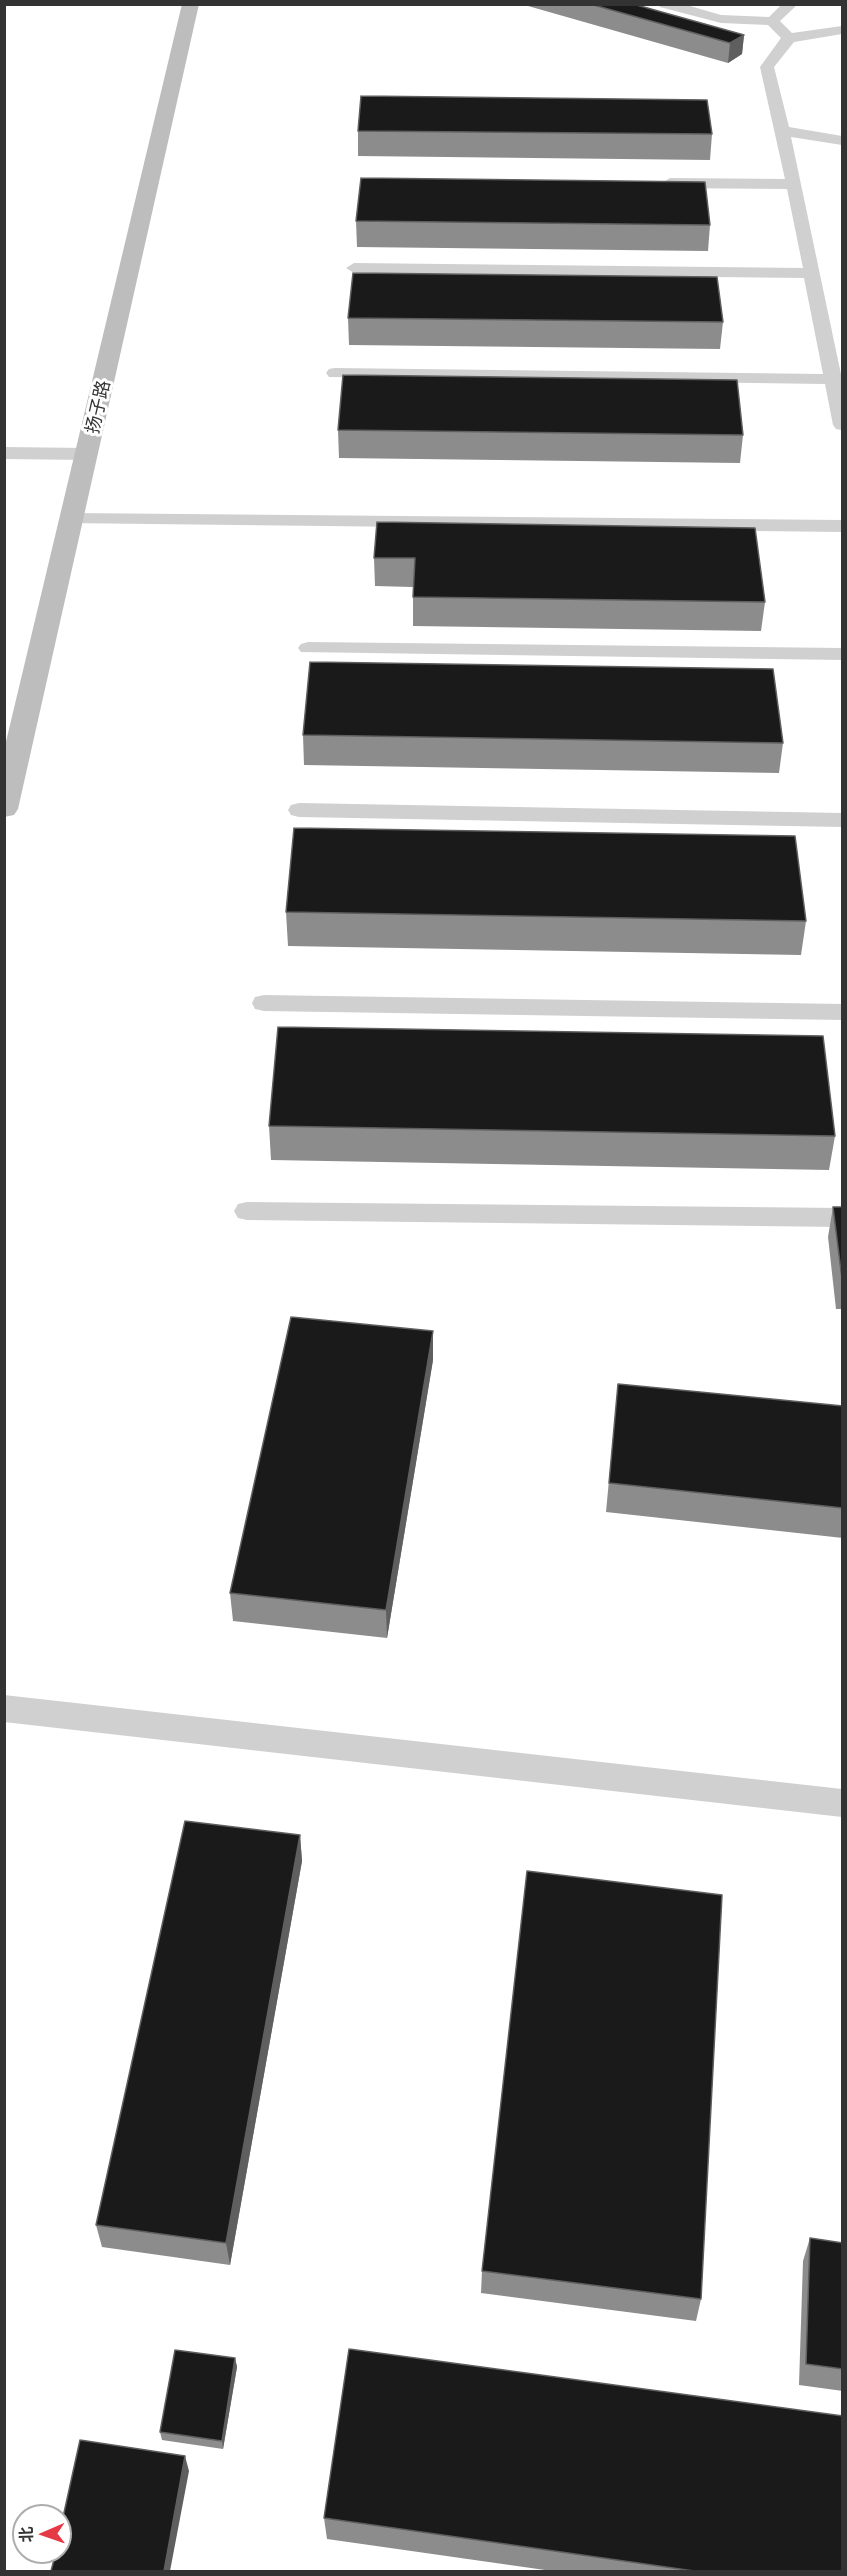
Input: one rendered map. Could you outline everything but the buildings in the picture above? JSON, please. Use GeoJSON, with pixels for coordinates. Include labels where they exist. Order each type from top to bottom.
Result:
{"type":"FeatureCollection","features":[{"type":"Feature","properties":{"kind":"street","name":"扬子路"},"geometry":{"type":"LineString","coordinates":[[4,809],[191,4]]}},
{"type":"Feature","properties":{"kind":"lane"},"geometry":{"type":"LineString","coordinates":[[665,4],[721,19],[772,21],[789,38]]}},
{"type":"Feature","properties":{"kind":"lane"},"geometry":{"type":"LineString","coordinates":[[772,21],[791,4]]}},
{"type":"Feature","properties":{"kind":"lane"},"geometry":{"type":"LineString","coordinates":[[843,30],[789,38],[767,67],[794,184],[843,425]]}},
{"type":"Feature","properties":{"kind":"lane"},"geometry":{"type":"LineString","coordinates":[[782,131],[843,140]]}},
{"type":"Feature","properties":{"kind":"lane"},"geometry":{"type":"LineString","coordinates":[[653,182],[794,184]]}},
{"type":"Feature","properties":{"kind":"lane"},"geometry":{"type":"LineString","coordinates":[[354,268],[812,273]]}},
{"type":"Feature","properties":{"kind":"lane"},"geometry":{"type":"LineString","coordinates":[[335,373],[833,380]]}},
{"type":"Feature","properties":{"kind":"lane"},"geometry":{"type":"LineString","coordinates":[[4,453],[87,454]]}},
{"type":"Feature","properties":{"kind":"lane"},"geometry":{"type":"LineString","coordinates":[[72,519],[843,526]]}},
{"type":"Feature","properties":{"kind":"lane"},"geometry":{"type":"LineString","coordinates":[[308,648],[843,654]]}},
{"type":"Feature","properties":{"kind":"lane"},"geometry":{"type":"LineString","coordinates":[[299,810],[843,820]]}},
{"type":"Feature","properties":{"kind":"lane"},"geometry":{"type":"LineString","coordinates":[[264,1003],[843,1012]]}},
{"type":"Feature","properties":{"kind":"lane"},"geometry":{"type":"LineString","coordinates":[[247,1211],[843,1218]]}},
{"type":"Feature","properties":{"kind":"lane"},"geometry":{"type":"LineString","coordinates":[[4,1708],[843,1803]]}}]}
